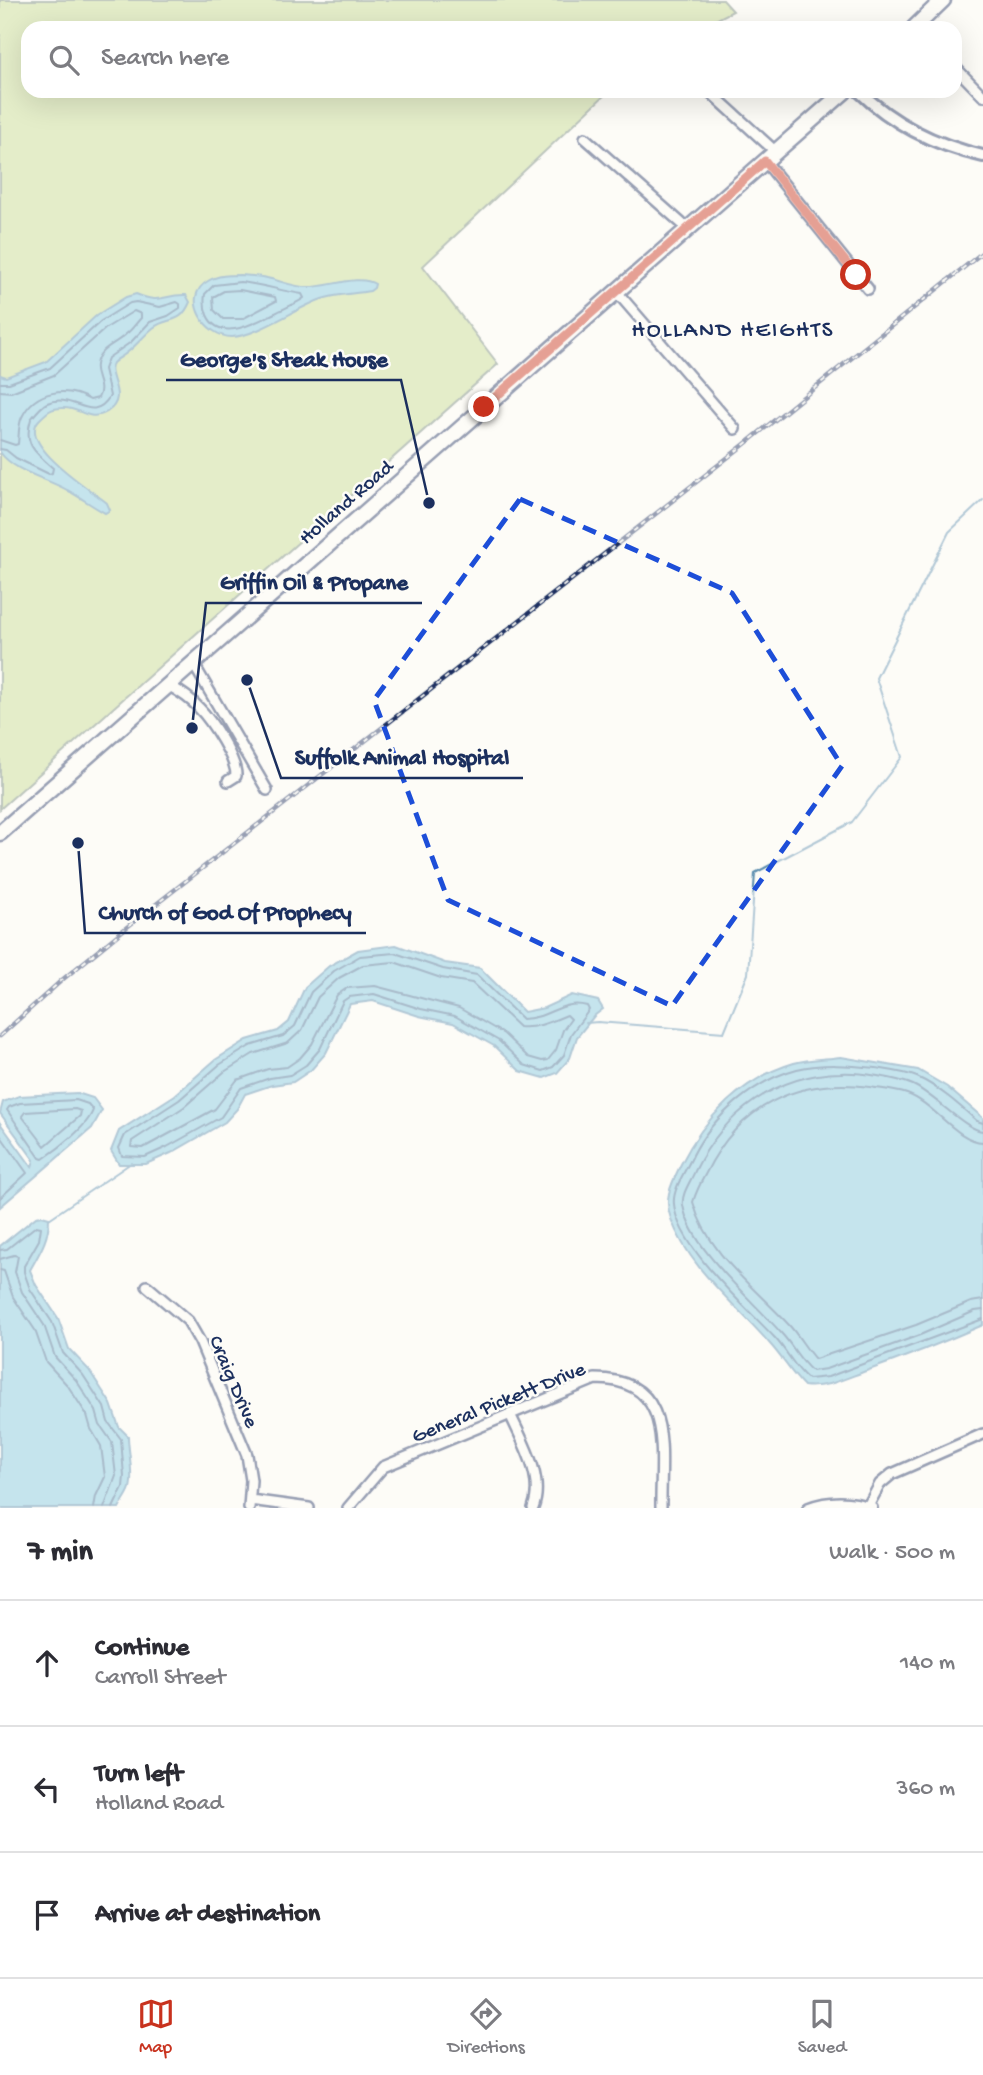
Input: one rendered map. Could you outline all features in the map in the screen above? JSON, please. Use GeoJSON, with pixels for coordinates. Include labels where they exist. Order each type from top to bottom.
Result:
{"type":"FeatureCollection","features":[{"type":"Feature","properties":{"kind":"main road"},"geometry":{"type":"LineString","coordinates":[[922,21],[943,0]]}},
{"type":"Feature","properties":{"kind":"main road","name":"Holland Road"},"geometry":{"type":"LineString","coordinates":[[0,833],[837,98]]}},
{"type":"Feature","properties":{"kind":"street"},"geometry":{"type":"LineString","coordinates":[[962,74],[983,96]]}},
{"type":"Feature","properties":{"kind":"street"},"geometry":{"type":"LineString","coordinates":[[715,98],[770,157],[835,251],[868,289]]}},
{"type":"Feature","properties":{"kind":"street"},"geometry":{"type":"LineString","coordinates":[[867,98],[887,115],[919,134],[983,156]]}},
{"type":"Feature","properties":{"kind":"street"},"geometry":{"type":"LineString","coordinates":[[585,138],[688,229]]}},
{"type":"Feature","properties":{"kind":"street"},"geometry":{"type":"LineString","coordinates":[[616,291],[735,429]]}},
{"type":"Feature","properties":{"kind":"street"},"geometry":{"type":"LineString","coordinates":[[193,663],[267,790]]}},
{"type":"Feature","properties":{"kind":"street"},"geometry":{"type":"LineString","coordinates":[[168,685],[199,708],[217,734],[236,768],[236,776],[228,781]]}},
{"type":"Feature","properties":{"kind":"street","name":"Craig Drive"},"geometry":{"type":"LineString","coordinates":[[147,1286],[188,1321],[200,1342],[247,1455],[251,1480],[250,1504]]}},
{"type":"Feature","properties":{"kind":"street","name":"General Pickett Drive"},"geometry":{"type":"LineString","coordinates":[[348,1508],[383,1467],[596,1379],[626,1383],[644,1395],[656,1410],[660,1428],[661,1508]]}},
{"type":"Feature","properties":{"kind":"street"},"geometry":{"type":"LineString","coordinates":[[510,1414],[536,1479],[533,1508]]}},
{"type":"Feature","properties":{"kind":"street"},"geometry":{"type":"LineString","coordinates":[[808,1508],[841,1502],[870,1507],[880,1485],[892,1474],[983,1434]]}},
{"type":"Feature","properties":{"kind":"street"},"geometry":{"type":"LineString","coordinates":[[250,1504],[309,1508]]}},
{"type":"Feature","properties":{"kind":"highlighted area"},"geometry":{"type":"Polygon","coordinates":[[[520,499],[732,593],[842,766],[672,1006],[448,900],[374,700],[520,499]]]}},
{"type":"Feature","properties":{"kind":"green space"},"geometry":{"type":"Polygon","coordinates":[[[0,0],[723,0],[733,11],[714,21],[21,21],[21,98],[602,98],[423,266],[498,364],[0,809],[0,0]]]}},
{"type":"Feature","properties":{"kind":"water"},"geometry":{"type":"Polygon","coordinates":[[[240,275],[264,277],[304,287],[361,280],[375,284],[370,291],[322,299],[253,332],[232,337],[222,335],[205,324],[199,315],[196,296],[200,288],[212,279],[240,275]]]}},
{"type":"Feature","properties":{"kind":"water"},"geometry":{"type":"Polygon","coordinates":[[[136,294],[152,299],[186,295],[190,302],[178,318],[158,324],[113,363],[111,368],[117,400],[107,412],[94,416],[74,409],[55,409],[39,420],[35,430],[46,453],[107,503],[110,510],[105,513],[67,490],[13,465],[0,452],[0,375],[6,377],[46,362],[97,315],[136,294]]]}},
{"type":"Feature","properties":{"kind":"water"},"geometry":{"type":"Polygon","coordinates":[[[396,945],[445,963],[480,968],[524,1012],[544,1008],[572,995],[598,1001],[603,1009],[577,1037],[570,1058],[557,1073],[544,1078],[520,1071],[494,1046],[453,1023],[419,1016],[373,1001],[350,1004],[326,1053],[311,1070],[293,1082],[272,1085],[245,1094],[237,1109],[225,1122],[171,1153],[146,1164],[119,1164],[111,1151],[119,1131],[175,1095],[215,1060],[247,1040],[278,1031],[289,1022],[305,987],[329,966],[358,950],[396,945]]]}},
{"type":"Feature","properties":{"kind":"water"},"geometry":{"type":"Polygon","coordinates":[[[841,1057],[918,1070],[947,1087],[983,1118],[983,1325],[843,1380],[812,1387],[804,1386],[757,1329],[702,1270],[679,1237],[671,1219],[668,1197],[690,1147],[713,1116],[742,1089],[775,1070],[794,1063],[841,1057]]]}},
{"type":"Feature","properties":{"kind":"water"},"geometry":{"type":"Polygon","coordinates":[[[77,1093],[93,1098],[102,1110],[92,1128],[0,1207],[0,1123],[32,1167],[34,1160],[0,1113],[3,1102],[19,1096],[77,1093]]]}},
{"type":"Feature","properties":{"kind":"water"},"geometry":{"type":"Polygon","coordinates":[[[36,1217],[49,1218],[47,1232],[30,1270],[36,1285],[58,1318],[69,1349],[89,1370],[111,1404],[119,1427],[128,1436],[131,1482],[119,1508],[0,1508],[0,1246],[36,1217]]]}},
{"type":"Feature","properties":{"kind":"waterway"},"geometry":{"type":"LineString","coordinates":[[586,1023],[724,1032],[748,974],[755,873],[852,822],[902,757],[876,678],[949,532],[983,500]]}},
{"type":"Feature","properties":{"kind":"waterway"},"geometry":{"type":"LineString","coordinates":[[49,1219],[131,1163]]}},
{"type":"Feature","properties":{"kind":"railway"},"geometry":{"type":"LineString","coordinates":[[0,1036],[62,980],[127,927],[745,444],[983,252]]}},
{"type":"Feature","properties":{"kind":"place","name":"George's Steak House"},"geometry":{"type":"Point","coordinates":[429,503]}},
{"type":"Feature","properties":{"kind":"place","name":"Suffolk Animal Hospital"},"geometry":{"type":"Point","coordinates":[247,680]}},
{"type":"Feature","properties":{"kind":"place","name":"Griffin Oil & Propane"},"geometry":{"type":"Point","coordinates":[192,728]}},
{"type":"Feature","properties":{"kind":"place","name":"Church of God Of Prophecy"},"geometry":{"type":"Point","coordinates":[78,843]}},
{"type":"Feature","properties":{"kind":"district","name":"HOLLAND HEIGHTS"},"geometry":{"type":"Point","coordinates":[733,328]}},
{"type":"Feature","properties":{"kind":"route"},"geometry":{"type":"LineString","coordinates":[[484,407],[765,161],[856,275]]}}]}
